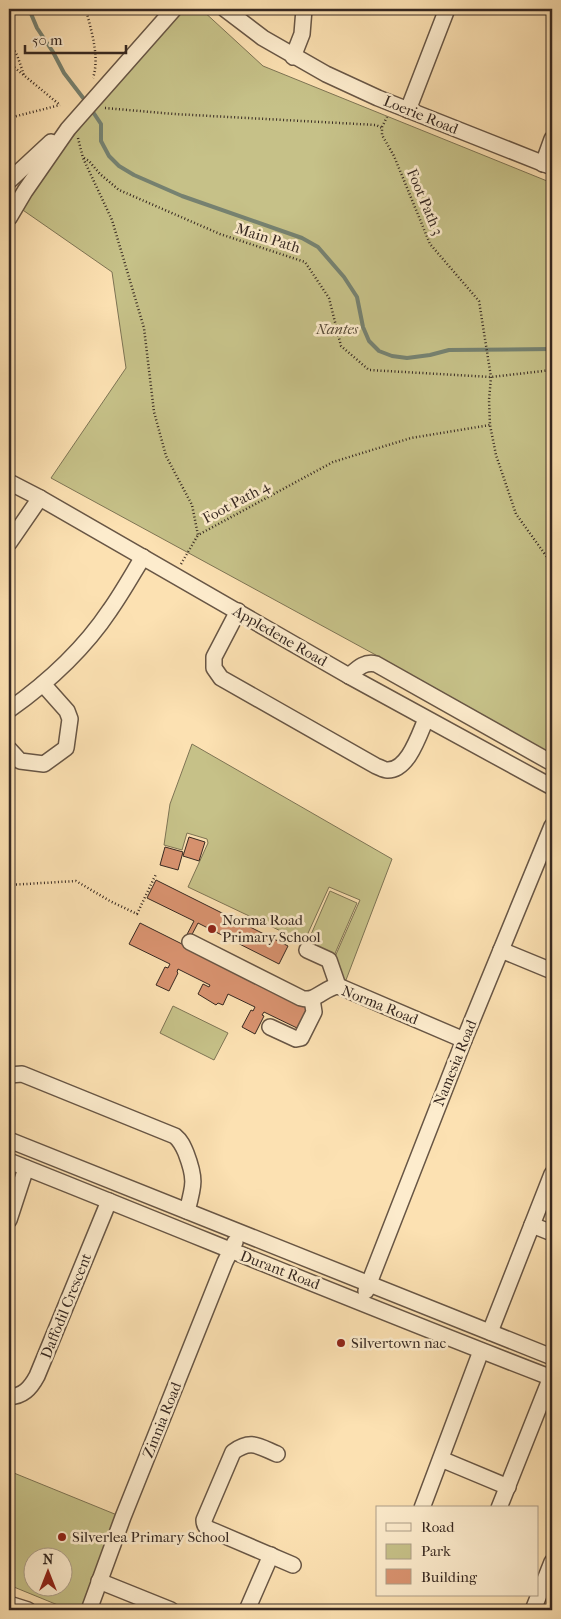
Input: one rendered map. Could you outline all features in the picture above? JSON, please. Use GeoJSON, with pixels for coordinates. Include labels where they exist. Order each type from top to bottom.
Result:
{"type":"FeatureCollection","features":[{"type":"Feature","properties":{"kind":"street"},"geometry":{"type":"LineString","coordinates":[[9,181],[74,128],[100,102],[174,9]]}},
{"type":"Feature","properties":{"kind":"street","name":"Loerie Road"},"geometry":{"type":"LineString","coordinates":[[225,9],[263,38],[293,57],[351,86],[548,165]]}},
{"type":"Feature","properties":{"kind":"street"},"geometry":{"type":"LineString","coordinates":[[293,57],[302,34],[304,9]]}},
{"type":"Feature","properties":{"kind":"street"},"geometry":{"type":"LineString","coordinates":[[408,110],[447,9]]}},
{"type":"Feature","properties":{"kind":"street"},"geometry":{"type":"LineString","coordinates":[[9,218],[25,191],[74,128]]}},
{"type":"Feature","properties":{"kind":"street"},"geometry":{"type":"LineString","coordinates":[[548,165],[552,139]]}},
{"type":"Feature","properties":{"kind":"street","name":"Appledene Road"},"geometry":{"type":"LineString","coordinates":[[9,482],[349,676],[552,787]]}},
{"type":"Feature","properties":{"kind":"street"},"geometry":{"type":"LineString","coordinates":[[9,543],[40,498]]}},
{"type":"Feature","properties":{"kind":"street"},"geometry":{"type":"LineString","coordinates":[[9,710],[43,684],[86,640],[110,611],[143,557]]}},
{"type":"Feature","properties":{"kind":"street"},"geometry":{"type":"LineString","coordinates":[[238,611],[214,657],[214,668],[221,678],[376,766],[388,770],[400,767],[407,759],[426,719]]}},
{"type":"Feature","properties":{"kind":"street"},"geometry":{"type":"LineString","coordinates":[[349,676],[363,664],[376,664],[552,763]]}},
{"type":"Feature","properties":{"kind":"street"},"geometry":{"type":"LineString","coordinates":[[9,749],[20,760],[44,764],[66,748],[70,719],[68,711],[43,684]]}},
{"type":"Feature","properties":{"kind":"street","name":"Namesia Road"},"geometry":{"type":"LineString","coordinates":[[362,1302],[464,1040],[552,826]]}},
{"type":"Feature","properties":{"kind":"street"},"geometry":{"type":"LineString","coordinates":[[190,942],[301,998],[312,999],[314,1012],[301,1038],[296,1039],[270,1026]]}},
{"type":"Feature","properties":{"kind":"street"},"geometry":{"type":"LineString","coordinates":[[307,950],[329,960],[338,986]]}},
{"type":"Feature","properties":{"kind":"street"},"geometry":{"type":"LineString","coordinates":[[501,950],[552,971]]}},
{"type":"Feature","properties":{"kind":"street","name":"Norma Road"},"geometry":{"type":"LineString","coordinates":[[312,999],[329,988],[338,986],[464,1040]]}},
{"type":"Feature","properties":{"kind":"street"},"geometry":{"type":"LineString","coordinates":[[9,1075],[22,1074],[175,1136],[182,1143],[193,1174],[193,1184],[187,1211]]}},
{"type":"Feature","properties":{"kind":"street","name":"Durant Road"},"geometry":{"type":"LineString","coordinates":[[9,1140],[552,1357]]}},
{"type":"Feature","properties":{"kind":"street","name":"Durant Road"},"geometry":{"type":"LineString","coordinates":[[9,1162],[551,1378]]}},
{"type":"Feature","properties":{"kind":"street"},"geometry":{"type":"LineString","coordinates":[[68,1184],[76,1166]]}},
{"type":"Feature","properties":{"kind":"street"},"geometry":{"type":"LineString","coordinates":[[9,1220],[26,1168]]}},
{"type":"Feature","properties":{"kind":"street"},"geometry":{"type":"LineString","coordinates":[[490,1332],[552,1174]]}},
{"type":"Feature","properties":{"kind":"street","name":"Daffodil Crescent"},"geometry":{"type":"LineString","coordinates":[[9,1397],[23,1394],[31,1387],[37,1376],[109,1201]]}},
{"type":"Feature","properties":{"kind":"street"},"geometry":{"type":"LineString","coordinates":[[532,1225],[552,1233]]}},
{"type":"Feature","properties":{"kind":"street","name":"Zinnia Road"},"geometry":{"type":"LineString","coordinates":[[89,1610],[127,1508],[231,1250],[240,1232]]}},
{"type":"Feature","properties":{"kind":"street"},"geometry":{"type":"LineString","coordinates":[[423,1506],[481,1351]]}},
{"type":"Feature","properties":{"kind":"street"},"geometry":{"type":"LineString","coordinates":[[500,1506],[551,1378]]}},
{"type":"Feature","properties":{"kind":"street"},"geometry":{"type":"LineString","coordinates":[[277,1454],[253,1444],[241,1446],[233,1452],[204,1520],[206,1528],[293,1565]]}},
{"type":"Feature","properties":{"kind":"street"},"geometry":{"type":"LineString","coordinates":[[441,1459],[508,1486]]}},
{"type":"Feature","properties":{"kind":"street"},"geometry":{"type":"LineString","coordinates":[[247,1610],[270,1555]]}},
{"type":"Feature","properties":{"kind":"street"},"geometry":{"type":"LineString","coordinates":[[538,1596],[552,1562]]}},
{"type":"Feature","properties":{"kind":"street"},"geometry":{"type":"LineString","coordinates":[[99,1581],[171,1610]]}},
{"type":"Feature","properties":{"kind":"street"},"geometry":{"type":"LineString","coordinates":[[532,1610],[538,1596]]}},
{"type":"Feature","properties":{"kind":"street"},"geometry":{"type":"LineString","coordinates":[[9,1604],[28,1610]]}},
{"type":"Feature","properties":{"kind":"path"},"geometry":{"type":"LineString","coordinates":[[86,9],[95,53],[96,69],[92,81]]}},
{"type":"Feature","properties":{"kind":"path"},"geometry":{"type":"LineString","coordinates":[[9,42],[18,55],[25,77]]}},
{"type":"Feature","properties":{"kind":"path"},"geometry":{"type":"LineString","coordinates":[[9,63],[60,105],[9,118]]}},
{"type":"Feature","properties":{"kind":"path"},"geometry":{"type":"LineString","coordinates":[[100,102],[174,114],[376,125],[382,128],[387,117]]}},
{"type":"Feature","properties":{"kind":"path","name":"Foot Path 4"},"geometry":{"type":"LineString","coordinates":[[74,128],[83,158],[112,220],[144,328],[154,412],[166,456],[192,505],[198,535],[333,462],[411,438],[490,425]]}},
{"type":"Feature","properties":{"kind":"path","name":"Foot Path 3"},"geometry":{"type":"LineString","coordinates":[[382,128],[382,135],[394,156],[430,244],[479,300],[491,377],[489,400],[490,425],[496,455],[516,514],[552,564]]}},
{"type":"Feature","properties":{"kind":"path","name":"Main Path"},"geometry":{"type":"LineString","coordinates":[[83,158],[89,161],[100,174],[119,190],[220,234],[305,262],[329,298],[341,346],[369,370],[491,377],[552,370]]}},
{"type":"Feature","properties":{"kind":"path"},"geometry":{"type":"LineString","coordinates":[[175,575],[198,535]]}},
{"type":"Feature","properties":{"kind":"path"},"geometry":{"type":"LineString","coordinates":[[552,649],[549,658],[552,680]]}},
{"type":"Feature","properties":{"kind":"path"},"geometry":{"type":"LineString","coordinates":[[9,885],[76,881],[137,914],[156,874]]}},
{"type":"Feature","properties":{"kind":"green space","name":"Nantes"},"geometry":{"type":"Polygon","coordinates":[[[176,9],[201,9],[263,66],[552,183],[552,754],[374,654],[51,478],[126,368],[112,272],[17,206],[176,9]]]}},
{"type":"Feature","properties":{"kind":"green space"},"geometry":{"type":"Polygon","coordinates":[[[192,744],[392,859],[346,980],[344,980],[334,959],[360,900],[329,887],[304,942],[188,887],[208,843],[207,839],[187,833],[182,850],[164,845],[170,804],[192,744]]]}},
{"type":"Feature","properties":{"kind":"green space"},"geometry":{"type":"Polygon","coordinates":[[[330,891],[357,903],[333,958],[306,946],[330,891]]]}},
{"type":"Feature","properties":{"kind":"green space"},"geometry":{"type":"Polygon","coordinates":[[[173,1006],[228,1033],[214,1060],[160,1033],[173,1006]]]}},
{"type":"Feature","properties":{"kind":"green space","name":"Silverlea Primary School"},"geometry":{"type":"Polygon","coordinates":[[[9,1471],[122,1517],[89,1610],[70,1610],[36,1596],[72,1596],[72,1546],[22,1546],[22,1590],[9,1585],[9,1471]]]}},
{"type":"Feature","properties":{"kind":"building"},"geometry":{"type":"Polygon","coordinates":[[[189,837],[205,842],[199,861],[183,856],[189,837]]]}},
{"type":"Feature","properties":{"kind":"building"},"geometry":{"type":"Polygon","coordinates":[[[165,847],[183,852],[178,870],[160,865],[165,847]]]}},
{"type":"Feature","properties":{"kind":"building"},"geometry":{"type":"Polygon","coordinates":[[[156,880],[288,946],[279,964],[198,923],[186,946],[308,1007],[297,1028],[264,1012],[262,1015],[264,1016],[255,1034],[242,1027],[251,1010],[253,1011],[255,1007],[228,994],[223,1005],[218,1003],[216,1005],[198,994],[203,984],[209,987],[210,985],[178,969],[178,973],[169,991],[156,985],[165,967],[168,968],[170,964],[129,944],[140,923],[182,944],[194,921],[147,898],[156,880]]]}},
{"type":"Feature","properties":{"kind":"waterway"},"geometry":{"type":"LineString","coordinates":[[29,9],[37,28],[64,73],[87,103]]}},
{"type":"Feature","properties":{"kind":"waterway"},"geometry":{"type":"LineString","coordinates":[[91,109],[101,124],[101,141],[109,156],[119,166],[134,175],[182,196],[302,238],[318,247],[344,277],[357,297],[363,327],[369,341],[379,351],[392,356],[407,358],[449,350],[552,349]]}},
{"type":"Feature","properties":{"kind":"place","name":"Norma Road Primary School"},"geometry":{"type":"Point","coordinates":[212,929]}},
{"type":"Feature","properties":{"kind":"place","name":"Silvertown nac"},"geometry":{"type":"Point","coordinates":[341,1343]}},
{"type":"Feature","properties":{"kind":"place","name":"Silverlea Primary School"},"geometry":{"type":"Point","coordinates":[62,1537]}}]}
